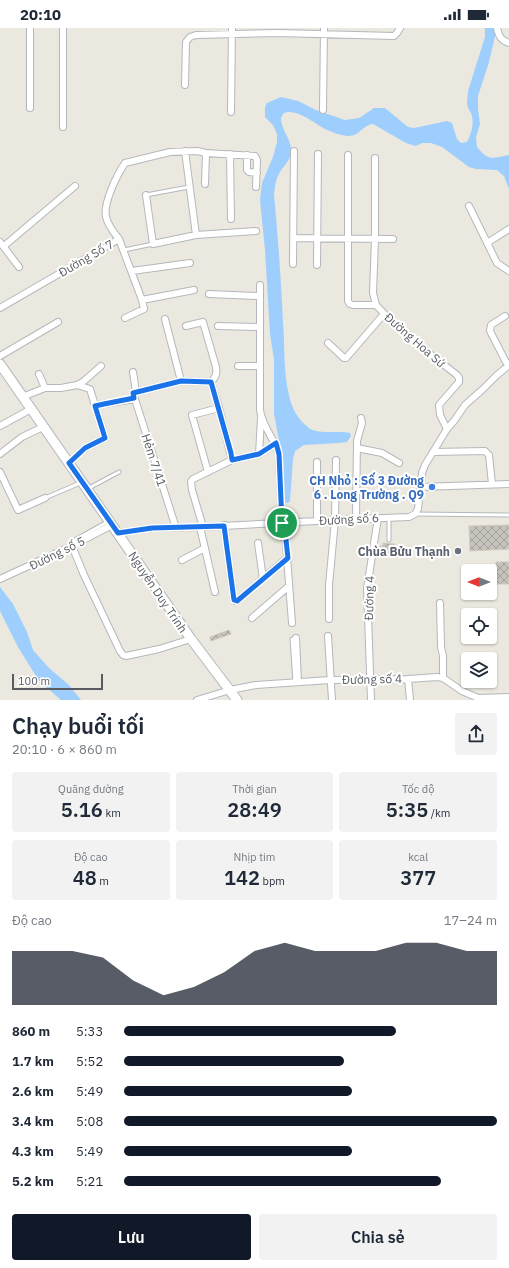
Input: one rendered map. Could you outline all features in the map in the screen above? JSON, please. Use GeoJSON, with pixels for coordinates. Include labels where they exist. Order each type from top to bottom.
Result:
{"type":"FeatureCollection","features":[{"type":"Feature","properties":{"kind":"main road","name":"Nguyễn Duy Trinh"},"geometry":{"type":"LineString","coordinates":[[0,364],[191,639],[237,700]]}},
{"type":"Feature","properties":{"kind":"street"},"geometry":{"type":"LineString","coordinates":[[30,28],[30,108]]}},
{"type":"Feature","properties":{"kind":"street"},"geometry":{"type":"LineString","coordinates":[[63,28],[63,127]]}},
{"type":"Feature","properties":{"kind":"street"},"geometry":{"type":"LineString","coordinates":[[185,85],[186,42],[190,37],[196,35],[232,31],[324,31],[394,36],[400,28]]}},
{"type":"Feature","properties":{"kind":"street"},"geometry":{"type":"LineString","coordinates":[[497,28],[499,38],[502,41],[509,43]]}},
{"type":"Feature","properties":{"kind":"street"},"geometry":{"type":"LineString","coordinates":[[231,112],[232,31]]}},
{"type":"Feature","properties":{"kind":"street"},"geometry":{"type":"LineString","coordinates":[[323,110],[324,31]]}},
{"type":"Feature","properties":{"kind":"street"},"geometry":{"type":"LineString","coordinates":[[196,235],[185,151],[255,156],[257,158],[256,187]]}},
{"type":"Feature","properties":{"kind":"street","name":"Đường Số 7"},"geometry":{"type":"LineString","coordinates":[[0,308],[119,239],[110,227],[106,216],[107,201],[125,163],[170,152],[185,151]]}},
{"type":"Feature","properties":{"kind":"street"},"geometry":{"type":"LineString","coordinates":[[293,264],[294,151]]}},
{"type":"Feature","properties":{"kind":"street"},"geometry":{"type":"LineString","coordinates":[[205,184],[206,153]]}},
{"type":"Feature","properties":{"kind":"street"},"geometry":{"type":"LineString","coordinates":[[230,154],[231,219]]}},
{"type":"Feature","properties":{"kind":"street"},"geometry":{"type":"LineString","coordinates":[[318,154],[318,265]]}},
{"type":"Feature","properties":{"kind":"street"},"geometry":{"type":"LineString","coordinates":[[247,155],[248,172],[257,173]]}},
{"type":"Feature","properties":{"kind":"street"},"geometry":{"type":"LineString","coordinates":[[348,155],[348,302],[352,305],[376,305]]}},
{"type":"Feature","properties":{"kind":"street","name":"Đường Hoa Sứ"},"geometry":{"type":"LineString","coordinates":[[375,158],[373,293],[376,305],[406,334],[459,378],[459,382],[439,405],[440,415],[447,429]]}},
{"type":"Feature","properties":{"kind":"street"},"geometry":{"type":"LineString","coordinates":[[19,267],[2,244],[75,186]]}},
{"type":"Feature","properties":{"kind":"street"},"geometry":{"type":"LineString","coordinates":[[146,195],[153,244],[196,235],[256,232]]}},
{"type":"Feature","properties":{"kind":"street"},"geometry":{"type":"LineString","coordinates":[[469,206],[497,263],[509,271]]}},
{"type":"Feature","properties":{"kind":"street"},"geometry":{"type":"LineString","coordinates":[[488,242],[509,229]]}},
{"type":"Feature","properties":{"kind":"street"},"geometry":{"type":"LineString","coordinates":[[294,238],[393,240]]}},
{"type":"Feature","properties":{"kind":"street"},"geometry":{"type":"LineString","coordinates":[[119,239],[132,271],[144,309],[126,318]]}},
{"type":"Feature","properties":{"kind":"street"},"geometry":{"type":"LineString","coordinates":[[132,271],[190,263]]}},
{"type":"Feature","properties":{"kind":"street"},"geometry":{"type":"LineString","coordinates":[[259,454],[261,418],[259,327],[260,285]]}},
{"type":"Feature","properties":{"kind":"street"},"geometry":{"type":"LineString","coordinates":[[142,300],[194,290]]}},
{"type":"Feature","properties":{"kind":"street"},"geometry":{"type":"LineString","coordinates":[[209,294],[259,296]]}},
{"type":"Feature","properties":{"kind":"street"},"geometry":{"type":"LineString","coordinates":[[328,343],[344,358],[346,358],[384,314]]}},
{"type":"Feature","properties":{"kind":"street"},"geometry":{"type":"LineString","coordinates":[[415,514],[418,509],[422,473],[447,429],[465,405],[508,366],[490,331],[491,325],[505,316]]}},
{"type":"Feature","properties":{"kind":"street"},"geometry":{"type":"LineString","coordinates":[[165,319],[181,381]]}},
{"type":"Feature","properties":{"kind":"street"},"geometry":{"type":"LineString","coordinates":[[0,356],[58,322]]}},
{"type":"Feature","properties":{"kind":"street"},"geometry":{"type":"LineString","coordinates":[[95,406],[181,381],[211,382],[216,377],[217,372],[203,322],[186,326]]}},
{"type":"Feature","properties":{"kind":"street"},"geometry":{"type":"LineString","coordinates":[[218,326],[259,327]]}},
{"type":"Feature","properties":{"kind":"street"},"geometry":{"type":"LineString","coordinates":[[22,397],[45,388],[61,388],[77,384],[101,366]]}},
{"type":"Feature","properties":{"kind":"street"},"geometry":{"type":"LineString","coordinates":[[238,366],[260,366]]}},
{"type":"Feature","properties":{"kind":"street","name":"Hẻm 7/41"},"geometry":{"type":"LineString","coordinates":[[133,372],[134,395],[176,528]]}},
{"type":"Feature","properties":{"kind":"street"},"geometry":{"type":"LineString","coordinates":[[39,374],[45,388]]}},
{"type":"Feature","properties":{"kind":"street"},"geometry":{"type":"LineString","coordinates":[[211,382],[232,460]]}},
{"type":"Feature","properties":{"kind":"street"},"geometry":{"type":"LineString","coordinates":[[69,463],[85,448],[105,438],[90,389],[77,384]]}},
{"type":"Feature","properties":{"kind":"street"},"geometry":{"type":"LineString","coordinates":[[208,472],[192,415],[219,408]]}},
{"type":"Feature","properties":{"kind":"street"},"geometry":{"type":"LineString","coordinates":[[0,426],[31,409]]}},
{"type":"Feature","properties":{"kind":"street"},"geometry":{"type":"LineString","coordinates":[[261,418],[276,443],[279,454],[282,523],[285,531],[288,558],[292,623]]}},
{"type":"Feature","properties":{"kind":"street"},"geometry":{"type":"LineString","coordinates":[[356,519],[357,441],[362,423],[361,418]]}},
{"type":"Feature","properties":{"kind":"street"},"geometry":{"type":"LineString","coordinates":[[0,454],[22,437],[43,426]]}},
{"type":"Feature","properties":{"kind":"street"},"geometry":{"type":"LineString","coordinates":[[215,592],[191,482],[193,479],[232,460],[259,454],[276,443]]}},
{"type":"Feature","properties":{"kind":"street"},"geometry":{"type":"LineString","coordinates":[[357,448],[382,453],[399,463]]}},
{"type":"Feature","properties":{"kind":"street"},"geometry":{"type":"LineString","coordinates":[[433,452],[483,451],[488,453],[492,484]]}},
{"type":"Feature","properties":{"kind":"street"},"geometry":{"type":"LineString","coordinates":[[329,619],[329,585],[335,520],[336,460]]}},
{"type":"Feature","properties":{"kind":"street"},"geometry":{"type":"LineString","coordinates":[[317,462],[317,521]]}},
{"type":"Feature","properties":{"kind":"street"},"geometry":{"type":"LineString","coordinates":[[0,472],[18,510],[45,498]]}},
{"type":"Feature","properties":{"kind":"street"},"geometry":{"type":"LineString","coordinates":[[420,487],[509,484]]}},
{"type":"Feature","properties":{"kind":"street","name":"Đường số 6"},"geometry":{"type":"LineString","coordinates":[[118,533],[152,528],[409,517],[415,514]]}},
{"type":"Feature","properties":{"kind":"street","name":"Đường 4"},"geometry":{"type":"LineString","coordinates":[[371,700],[367,588],[378,518]]}},
{"type":"Feature","properties":{"kind":"street","name":"Đường số 5"},"geometry":{"type":"LineString","coordinates":[[0,579],[73,546],[111,523]]}},
{"type":"Feature","properties":{"kind":"street"},"geometry":{"type":"LineString","coordinates":[[224,526],[234,600],[237,601],[288,558]]}},
{"type":"Feature","properties":{"kind":"street"},"geometry":{"type":"LineString","coordinates":[[258,543],[263,579]]}},
{"type":"Feature","properties":{"kind":"street"},"geometry":{"type":"LineString","coordinates":[[73,546],[84,575],[123,655],[126,656],[159,649],[191,639]]}},
{"type":"Feature","properties":{"kind":"street"},"geometry":{"type":"LineString","coordinates":[[182,560],[205,548]]}},
{"type":"Feature","properties":{"kind":"street"},"geometry":{"type":"LineString","coordinates":[[252,618],[289,586]]}},
{"type":"Feature","properties":{"kind":"street"},"geometry":{"type":"LineString","coordinates":[[440,603],[441,647],[444,678],[462,691],[478,698],[509,697]]}},
{"type":"Feature","properties":{"kind":"street"},"geometry":{"type":"LineString","coordinates":[[328,636],[332,700]]}},
{"type":"Feature","properties":{"kind":"street"},"geometry":{"type":"LineString","coordinates":[[294,639],[297,682]]}},
{"type":"Feature","properties":{"kind":"street","name":"Đường số 4"},"geometry":{"type":"LineString","coordinates":[[197,700],[219,697],[230,690],[256,685],[330,680],[444,678]]}},
{"type":"Feature","properties":{"kind":"street"},"geometry":{"type":"LineString","coordinates":[[408,679],[410,700]]}},
{"type":"Feature","properties":{"kind":"lane"},"geometry":{"type":"LineString","coordinates":[[146,195],[190,187]]}},
{"type":"Feature","properties":{"kind":"lane"},"geometry":{"type":"LineString","coordinates":[[124,250],[153,244]]}},
{"type":"Feature","properties":{"kind":"lane"},"geometry":{"type":"LineString","coordinates":[[45,498],[84,486],[118,472]]}},
{"type":"Feature","properties":{"kind":"lane"},"geometry":{"type":"LineString","coordinates":[[415,514],[509,515]]}},
{"type":"Feature","properties":{"kind":"lane"},"geometry":{"type":"LineString","coordinates":[[389,518],[389,540]]}},
{"type":"Feature","properties":{"kind":"water"},"geometry":{"type":"Polygon","coordinates":[[[485,28],[497,28],[489,62],[478,96],[480,124],[476,137],[477,147],[481,152],[491,158],[509,155],[509,189],[504,176],[497,170],[476,169],[469,167],[442,147],[431,143],[422,143],[416,146],[406,143],[373,124],[367,126],[356,134],[346,136],[325,129],[293,112],[283,114],[281,120],[290,143],[291,152],[289,159],[277,178],[274,194],[287,386],[293,409],[305,425],[313,430],[323,432],[346,432],[350,433],[351,436],[347,442],[304,445],[295,451],[290,501],[288,503],[283,502],[280,446],[274,414],[274,360],[270,334],[265,250],[260,200],[262,183],[273,157],[277,142],[277,134],[273,125],[265,117],[265,107],[267,103],[281,97],[298,101],[316,110],[345,120],[359,118],[374,108],[385,108],[408,127],[414,128],[447,121],[452,123],[457,139],[461,143],[467,142],[473,124],[471,113],[467,106],[468,91],[485,37],[485,28]]]}},
{"type":"Feature","properties":{"kind":"water"},"geometry":{"type":"Polygon","coordinates":[[[0,587],[13,604],[27,632],[33,650],[49,668],[69,685],[81,700],[61,700],[39,681],[18,647],[0,611],[0,587]]]}},
{"type":"Feature","properties":{"kind":"building"},"geometry":{"type":"Polygon","coordinates":[[[509,525],[509,549],[470,551],[469,526],[509,525]]]}},
{"type":"Feature","properties":{"kind":"building"},"geometry":{"type":"Polygon","coordinates":[[[383,543],[395,544],[395,546],[398,547],[398,557],[379,556],[380,546],[383,546],[383,543]]]}},
{"type":"Feature","properties":{"kind":"building"},"geometry":{"type":"Polygon","coordinates":[[[496,562],[509,562],[509,584],[497,584],[496,562]]]}},
{"type":"Feature","properties":{"kind":"building"},"geometry":{"type":"Polygon","coordinates":[[[229,630],[231,634],[211,641],[210,637],[229,630]]]}},
{"type":"Feature","properties":{"kind":"place","name":"CH Nhỏ : Số 3 Đường 6 . Long Trường . Q9"},"geometry":{"type":"Point","coordinates":[432,487]}},
{"type":"Feature","properties":{"kind":"place","name":"Chùa Bửu Thạnh"},"geometry":{"type":"Point","coordinates":[458,551]}},
{"type":"Feature","properties":{"kind":"route"},"geometry":{"type":"LineString","coordinates":[[181,381],[211,382],[232,460],[259,454],[276,443],[279,454],[282,523],[285,531],[288,558],[237,601],[235,601],[224,526],[152,528],[118,533],[69,463],[85,448],[105,438],[95,406],[134,398],[133,393],[181,381]]}}]}
